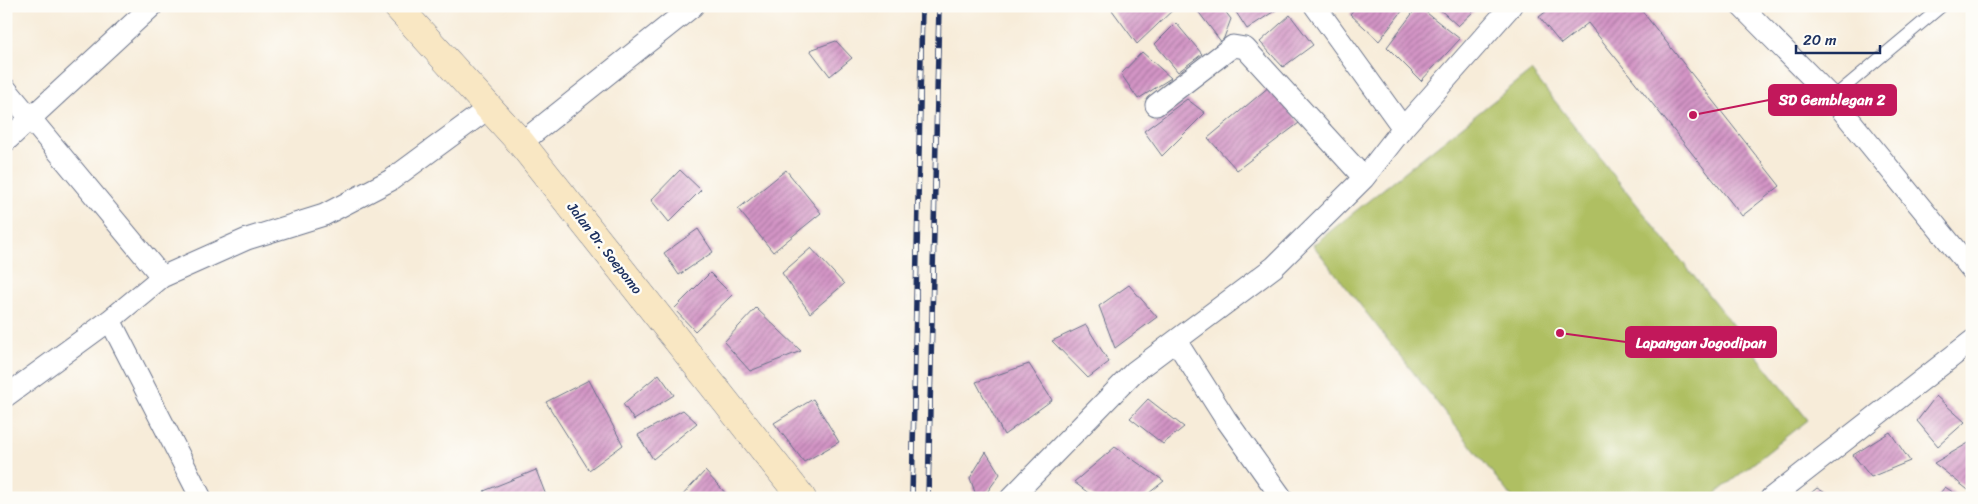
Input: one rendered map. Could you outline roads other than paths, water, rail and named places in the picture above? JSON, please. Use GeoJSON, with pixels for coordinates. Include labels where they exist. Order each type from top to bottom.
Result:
{"type":"FeatureCollection","features":[{"type":"Feature","properties":{"kind":"street"},"geometry":{"type":"LineString","coordinates":[[6,141],[152,6]]}},
{"type":"Feature","properties":{"kind":"street","name":"Jalan Dr. Soepomo"},"geometry":{"type":"LineString","coordinates":[[397,6],[522,143],[802,498]]}},
{"type":"Feature","properties":{"kind":"street"},"geometry":{"type":"LineString","coordinates":[[1315,6],[1402,128]]}},
{"type":"Feature","properties":{"kind":"street"},"geometry":{"type":"LineString","coordinates":[[1011,498],[1134,372],[1274,268],[1364,178],[1402,128],[1511,6]]}},
{"type":"Feature","properties":{"kind":"street"},"geometry":{"type":"LineString","coordinates":[[1740,6],[1832,98],[1972,270]]}},
{"type":"Feature","properties":{"kind":"street"},"geometry":{"type":"LineString","coordinates":[[522,143],[680,10]]}},
{"type":"Feature","properties":{"kind":"street"},"geometry":{"type":"LineString","coordinates":[[1156,105],[1233,46],[1245,48],[1364,178]]}},
{"type":"Feature","properties":{"kind":"street"},"geometry":{"type":"LineString","coordinates":[[6,89],[162,277]]}},
{"type":"Feature","properties":{"kind":"street"},"geometry":{"type":"LineString","coordinates":[[6,396],[110,320],[162,277],[248,239],[324,215],[390,180],[490,107]]}},
{"type":"Feature","properties":{"kind":"street"},"geometry":{"type":"LineString","coordinates":[[110,320],[201,498]]}},
{"type":"Feature","properties":{"kind":"street"},"geometry":{"type":"LineString","coordinates":[[1176,341],[1282,498]]}},
{"type":"Feature","properties":{"kind":"street"},"geometry":{"type":"LineString","coordinates":[[1771,498],[1972,341]]}},
{"type":"Feature","properties":{"kind":"lane"},"geometry":{"type":"LineString","coordinates":[[1832,98],[1942,6]]}},
{"type":"Feature","properties":{"kind":"railway"},"geometry":{"type":"LineString","coordinates":[[912,498],[922,6]]}},
{"type":"Feature","properties":{"kind":"railway"},"geometry":{"type":"LineString","coordinates":[[928,498],[939,6]]}},
{"type":"Feature","properties":{"kind":"place","name":"SD Gemblegan 2"},"geometry":{"type":"Point","coordinates":[1693,115]}},
{"type":"Feature","properties":{"kind":"place","name":"Lapangan Jogodipan"},"geometry":{"type":"Point","coordinates":[1560,333]}}]}
